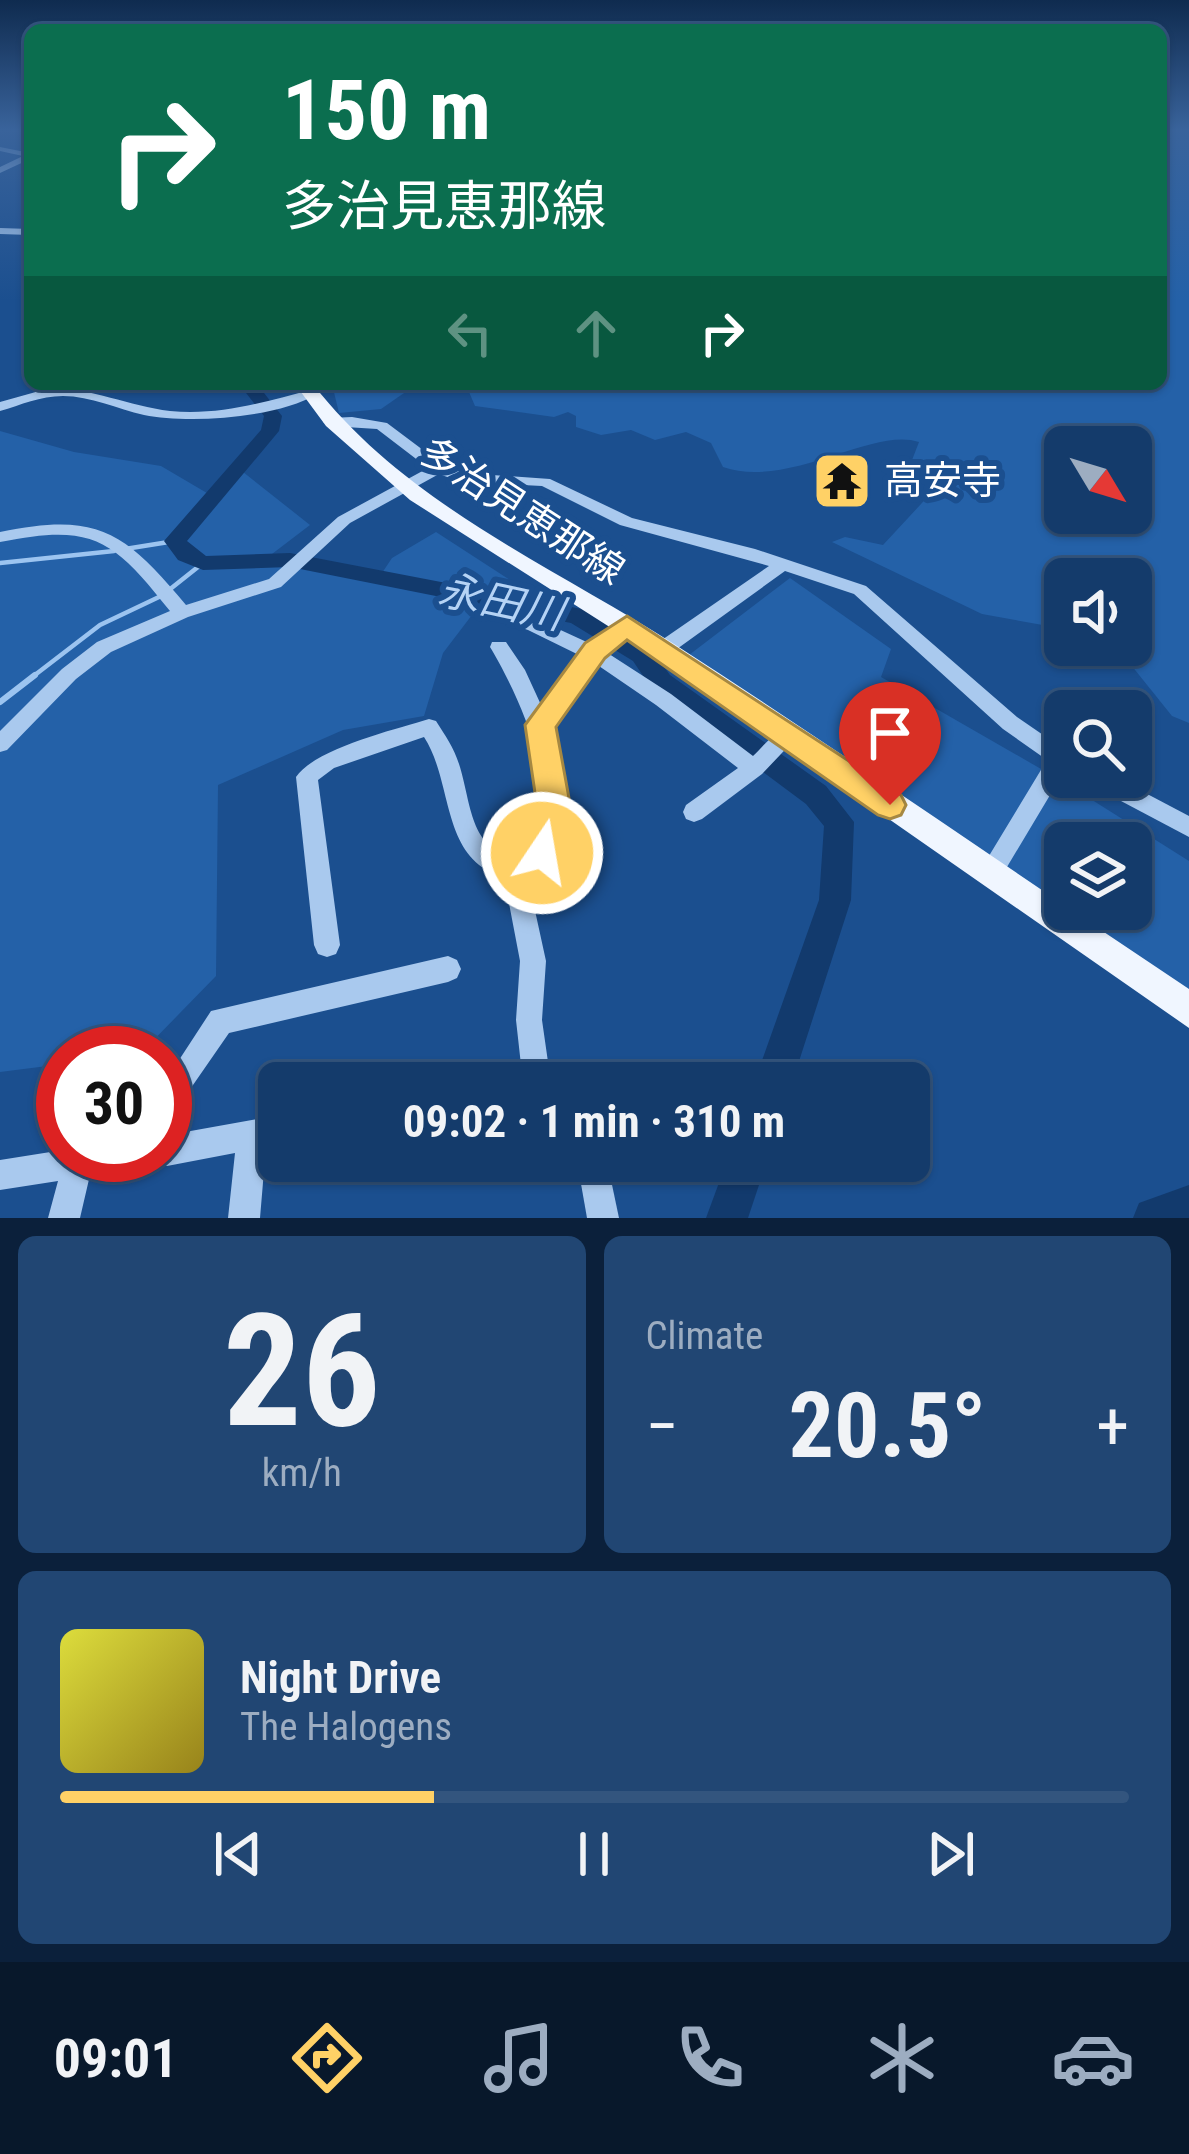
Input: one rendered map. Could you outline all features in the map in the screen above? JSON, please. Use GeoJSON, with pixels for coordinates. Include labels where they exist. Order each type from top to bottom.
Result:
{"type":"FeatureCollection","features":[{"type":"Feature","properties":{"kind":"main road","name":"多治見恵那線"},"geometry":{"type":"LineString","coordinates":[[308,390],[330,422],[406,485],[663,650],[785,739],[1189,1010]]}},
{"type":"Feature","properties":{"kind":"street"},"geometry":{"type":"LineString","coordinates":[[0,407],[44,390],[123,396],[178,416],[272,404],[305,390]]}},
{"type":"Feature","properties":{"kind":"street"},"geometry":{"type":"LineString","coordinates":[[330,422],[383,425],[400,434],[418,456],[461,477],[545,482],[626,522],[783,564],[868,595],[1010,723],[1044,747]]}},
{"type":"Feature","properties":{"kind":"street"},"geometry":{"type":"LineString","coordinates":[[0,744],[88,658],[170,599],[275,583],[344,520],[437,468]]}},
{"type":"Feature","properties":{"kind":"street"},"geometry":{"type":"LineString","coordinates":[[0,537],[66,526],[92,529],[122,550],[170,599]]}},
{"type":"Feature","properties":{"kind":"street"},"geometry":{"type":"LineString","coordinates":[[663,650],[783,564]]}},
{"type":"Feature","properties":{"kind":"street"},"geometry":{"type":"LineString","coordinates":[[498,614],[597,648],[756,765]]}},
{"type":"Feature","properties":{"kind":"street"},"geometry":{"type":"LineString","coordinates":[[540,725],[597,648],[624,628]]}},
{"type":"Feature","properties":{"kind":"street"},"geometry":{"type":"LineString","coordinates":[[327,945],[307,777],[326,762],[430,727],[446,756],[467,837],[481,856],[499,868],[514,869],[528,866],[542,853],[556,820],[540,725],[499,647]]}},
{"type":"Feature","properties":{"kind":"street"},"geometry":{"type":"LineString","coordinates":[[694,812],[785,739]]}},
{"type":"Feature","properties":{"kind":"street"},"geometry":{"type":"LineString","coordinates":[[990,874],[1044,792]]}},
{"type":"Feature","properties":{"kind":"street"},"geometry":{"type":"LineString","coordinates":[[1134,798],[1189,827]]}},
{"type":"Feature","properties":{"kind":"street"},"geometry":{"type":"LineString","coordinates":[[514,869],[533,961],[528,1062]]}},
{"type":"Feature","properties":{"kind":"street"},"geometry":{"type":"LineString","coordinates":[[192,1064],[221,1022],[448,969]]}},
{"type":"Feature","properties":{"kind":"street"},"geometry":{"type":"LineString","coordinates":[[192,1146],[258,1134]]}},
{"type":"Feature","properties":{"kind":"street"},"geometry":{"type":"LineString","coordinates":[[244,1218],[258,1164]]}},
{"type":"Feature","properties":{"kind":"street"},"geometry":{"type":"LineString","coordinates":[[0,1174],[36,1168]]}},
{"type":"Feature","properties":{"kind":"street"},"geometry":{"type":"LineString","coordinates":[[64,1218],[73,1182]]}},
{"type":"Feature","properties":{"kind":"street"},"geometry":{"type":"LineString","coordinates":[[596,1182],[603,1218]]}},
{"type":"Feature","properties":{"kind":"shaded area"},"geometry":{"type":"Polygon","coordinates":[[[1167,187],[1189,187],[1189,723],[1172,716],[1132,666],[1152,666],[1152,558],[1044,558],[1044,625],[982,614],[832,542],[845,537],[883,545],[934,490],[907,473],[919,442],[878,442],[775,471],[748,472],[723,467],[711,443],[686,432],[655,440],[631,430],[601,435],[576,427],[576,416],[568,412],[554,417],[475,406],[468,390],[1167,390],[1167,187]]]}},
{"type":"Feature","properties":{"kind":"shaded area"},"geometry":{"type":"Polygon","coordinates":[[[333,390],[408,390],[381,409],[339,413],[333,390]]]}},
{"type":"Feature","properties":{"kind":"shaded area"},"geometry":{"type":"Polygon","coordinates":[[[0,431],[74,452],[161,466],[212,496],[238,468],[310,525],[272,554],[380,576],[392,558],[436,532],[524,589],[409,580],[437,587],[475,611],[443,653],[424,716],[343,730],[218,785],[216,976],[167,1026],[36,1026],[36,1067],[0,1072],[0,431]]]}},
{"type":"Feature","properties":{"kind":"shaded area"},"geometry":{"type":"Polygon","coordinates":[[[790,578],[891,649],[881,677],[1044,771],[1044,798],[1089,798],[1127,822],[1044,822],[1044,896],[689,655],[790,578]]]}},
{"type":"Feature","properties":{"kind":"shaded area"},"geometry":{"type":"Polygon","coordinates":[[[1152,838],[1189,861],[1189,994],[1095,930],[1152,930],[1152,838]]]}},
{"type":"Feature","properties":{"kind":"waterway","name":"永田川"},"geometry":{"type":"LineString","coordinates":[[253,390],[273,416],[270,431],[175,541],[186,555],[203,563],[290,560],[578,616],[642,655],[661,682],[816,795],[839,822],[835,900],[780,1062]]}},
{"type":"Feature","properties":{"kind":"waterway"},"geometry":{"type":"LineString","coordinates":[[125,549],[175,541]]}},
{"type":"Feature","properties":{"kind":"waterway"},"geometry":{"type":"LineString","coordinates":[[0,563],[114,551]]}},
{"type":"Feature","properties":{"kind":"waterway"},"geometry":{"type":"LineString","coordinates":[[169,590],[203,563]]}},
{"type":"Feature","properties":{"kind":"waterway"},"geometry":{"type":"LineString","coordinates":[[31,678],[100,625],[159,597]]}},
{"type":"Feature","properties":{"kind":"waterway"},"geometry":{"type":"LineString","coordinates":[[0,702],[35,675]]}},
{"type":"Feature","properties":{"kind":"waterway","name":"永田川"},"geometry":{"type":"LineString","coordinates":[[727,1218],[740,1182]]}},
{"type":"Feature","properties":{"kind":"waterway","name":"永田川"},"geometry":{"type":"LineString","coordinates":[[1154,1218],[1189,1206]]}},
{"type":"Feature","properties":{"kind":"place","name":"高安寺"},"geometry":{"type":"Point","coordinates":[842,481]}},
{"type":"Feature","properties":{"kind":"route"},"geometry":{"type":"LineString","coordinates":[[542,853],[552,839],[556,802],[540,725],[599,646],[627,626],[890,805]]}}]}
